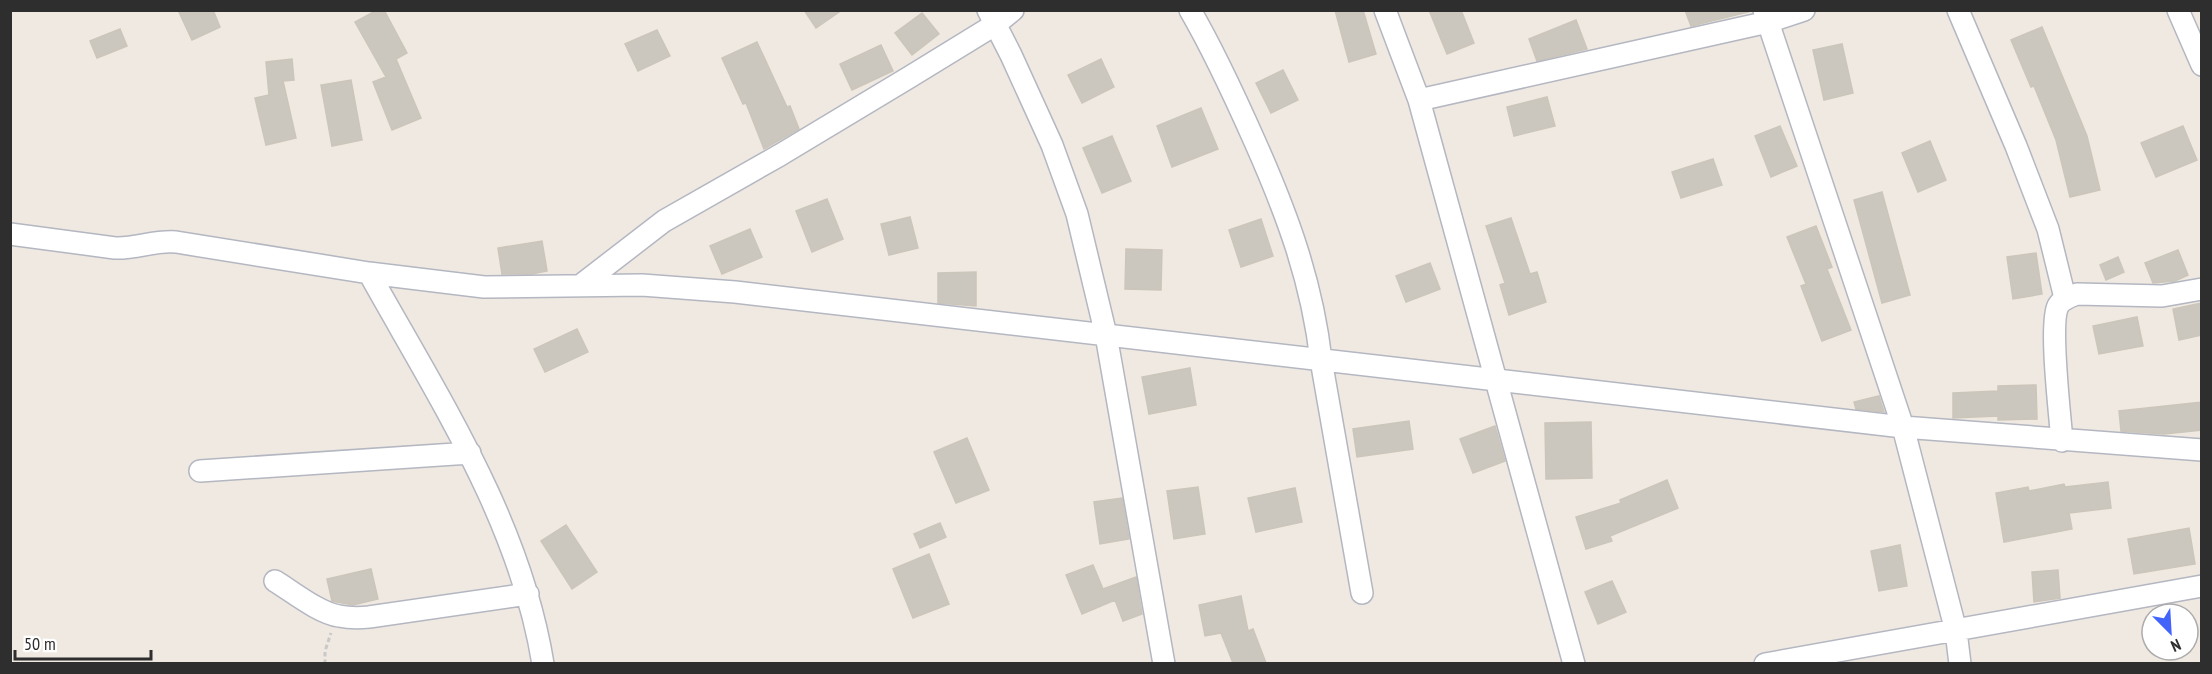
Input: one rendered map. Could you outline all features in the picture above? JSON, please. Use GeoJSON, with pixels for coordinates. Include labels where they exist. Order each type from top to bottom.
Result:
{"type":"FeatureCollection","features":[{"type":"Feature","properties":{"kind":"street"},"geometry":{"type":"LineString","coordinates":[[580,285],[664,221],[790,149],[992,17],[1013,10]]}},
{"type":"Feature","properties":{"kind":"street"},"geometry":{"type":"LineString","coordinates":[[1190,10],[1247,123],[1283,207],[1306,275],[1317,322],[1321,360],[1362,592]]}},
{"type":"Feature","properties":{"kind":"street"},"geometry":{"type":"LineString","coordinates":[[1385,10],[1419,100],[1574,663]]}},
{"type":"Feature","properties":{"kind":"street"},"geometry":{"type":"LineString","coordinates":[[1419,100],[1766,16],[1804,10]]}},
{"type":"Feature","properties":{"kind":"street"},"geometry":{"type":"LineString","coordinates":[[1958,10],[2016,146],[2048,229],[2065,298]]}},
{"type":"Feature","properties":{"kind":"street"},"geometry":{"type":"LineString","coordinates":[[2178,10],[2202,65]]}},
{"type":"Feature","properties":{"kind":"street"},"geometry":{"type":"LineString","coordinates":[[1766,16],[1903,427],[1956,631],[1960,663]]}},
{"type":"Feature","properties":{"kind":"street"},"geometry":{"type":"LineString","coordinates":[[992,17],[1052,146],[1073,205],[1094,280],[1106,335],[1164,663]]}},
{"type":"Feature","properties":{"kind":"street"},"geometry":{"type":"LineString","coordinates":[[10,234],[126,249],[164,241],[176,242],[369,273],[484,287],[642,285],[735,292],[1903,427],[2202,450]]}},
{"type":"Feature","properties":{"kind":"street"},"geometry":{"type":"LineString","coordinates":[[369,273],[470,453],[516,557],[528,594],[543,663]]}},
{"type":"Feature","properties":{"kind":"street"},"geometry":{"type":"LineString","coordinates":[[2062,441],[2054,325],[2058,306],[2065,298],[2077,294],[2162,296],[2202,289]]}},
{"type":"Feature","properties":{"kind":"street"},"geometry":{"type":"LineString","coordinates":[[200,471],[470,453]]}},
{"type":"Feature","properties":{"kind":"street"},"geometry":{"type":"LineString","coordinates":[[275,581],[337,616],[369,617],[528,594]]}},
{"type":"Feature","properties":{"kind":"street"},"geometry":{"type":"LineString","coordinates":[[1765,663],[2202,586]]}},
{"type":"Feature","properties":{"kind":"path"},"geometry":{"type":"LineString","coordinates":[[325,663],[325,651],[337,616]]}},
{"type":"Feature","properties":{"kind":"building"},"geometry":{"type":"Polygon","coordinates":[[[178,10],[213,10],[220,27],[192,40],[178,10]]]}},
{"type":"Feature","properties":{"kind":"building"},"geometry":{"type":"Polygon","coordinates":[[[377,10],[384,10],[407,53],[396,59],[421,118],[392,130],[373,82],[386,77],[355,22],[377,10]]]}},
{"type":"Feature","properties":{"kind":"building"},"geometry":{"type":"Polygon","coordinates":[[[804,10],[842,10],[816,28],[804,10]]]}},
{"type":"Feature","properties":{"kind":"building"},"geometry":{"type":"Polygon","coordinates":[[[1335,10],[1363,10],[1376,54],[1349,62],[1335,10]]]}},
{"type":"Feature","properties":{"kind":"building"},"geometry":{"type":"Polygon","coordinates":[[[1429,10],[1461,10],[1474,43],[1447,54],[1429,10]]]}},
{"type":"Feature","properties":{"kind":"building"},"geometry":{"type":"Polygon","coordinates":[[[1685,10],[1747,10],[1748,12],[1691,26],[1685,10]]]}},
{"type":"Feature","properties":{"kind":"building"},"geometry":{"type":"Polygon","coordinates":[[[922,13],[939,34],[912,55],[895,33],[922,13]]]}},
{"type":"Feature","properties":{"kind":"building"},"geometry":{"type":"Polygon","coordinates":[[[1576,20],[1587,49],[1537,61],[1529,39],[1576,20]]]}},
{"type":"Feature","properties":{"kind":"building"},"geometry":{"type":"Polygon","coordinates":[[[2042,27],[2087,136],[2100,190],[2070,197],[2056,140],[2034,86],[2031,87],[2011,40],[2042,27]]]}},
{"type":"Feature","properties":{"kind":"building"},"geometry":{"type":"Polygon","coordinates":[[[120,29],[127,46],[97,58],[90,41],[120,29]]]}},
{"type":"Feature","properties":{"kind":"building"},"geometry":{"type":"Polygon","coordinates":[[[657,30],[670,56],[638,71],[625,44],[657,30]]]}},
{"type":"Feature","properties":{"kind":"building"},"geometry":{"type":"Polygon","coordinates":[[[757,42],[787,107],[790,106],[799,129],[764,149],[746,103],[743,104],[722,58],[757,42]]]}},
{"type":"Feature","properties":{"kind":"building"},"geometry":{"type":"Polygon","coordinates":[[[1842,44],[1853,93],[1824,100],[1813,50],[1842,44]]]}},
{"type":"Feature","properties":{"kind":"building"},"geometry":{"type":"Polygon","coordinates":[[[881,45],[893,71],[852,90],[840,64],[881,45]]]}},
{"type":"Feature","properties":{"kind":"building"},"geometry":{"type":"Polygon","coordinates":[[[292,59],[294,80],[283,81],[296,138],[266,145],[255,98],[269,95],[266,62],[292,59]]]}},
{"type":"Feature","properties":{"kind":"building"},"geometry":{"type":"Polygon","coordinates":[[[1101,59],[1114,87],[1082,103],[1068,75],[1101,59]]]}},
{"type":"Feature","properties":{"kind":"building"},"geometry":{"type":"Polygon","coordinates":[[[1283,70],[1298,100],[1271,113],[1256,83],[1283,70]]]}},
{"type":"Feature","properties":{"kind":"building"},"geometry":{"type":"Polygon","coordinates":[[[351,80],[362,140],[332,146],[321,85],[351,80]]]}},
{"type":"Feature","properties":{"kind":"building"},"geometry":{"type":"Polygon","coordinates":[[[1547,97],[1555,126],[1514,136],[1507,107],[1547,97]]]}},
{"type":"Feature","properties":{"kind":"building"},"geometry":{"type":"Polygon","coordinates":[[[1201,108],[1218,149],[1172,167],[1157,126],[1201,108]]]}},
{"type":"Feature","properties":{"kind":"building"},"geometry":{"type":"Polygon","coordinates":[[[1780,126],[1797,166],[1771,177],[1755,136],[1780,126]]]}},
{"type":"Feature","properties":{"kind":"building"},"geometry":{"type":"Polygon","coordinates":[[[2183,126],[2197,160],[2156,177],[2141,143],[2183,126]]]}},
{"type":"Feature","properties":{"kind":"building"},"geometry":{"type":"Polygon","coordinates":[[[1112,136],[1131,181],[1102,193],[1083,148],[1112,136]]]}},
{"type":"Feature","properties":{"kind":"building"},"geometry":{"type":"Polygon","coordinates":[[[1930,141],[1946,180],[1918,192],[1902,153],[1930,141]]]}},
{"type":"Feature","properties":{"kind":"building"},"geometry":{"type":"Polygon","coordinates":[[[1713,159],[1722,185],[1681,198],[1672,172],[1713,159]]]}},
{"type":"Feature","properties":{"kind":"building"},"geometry":{"type":"Polygon","coordinates":[[[1882,192],[1910,295],[1882,303],[1854,200],[1882,192]]]}},
{"type":"Feature","properties":{"kind":"building"},"geometry":{"type":"Polygon","coordinates":[[[827,199],[843,239],[812,252],[796,211],[827,199]]]}},
{"type":"Feature","properties":{"kind":"building"},"geometry":{"type":"Polygon","coordinates":[[[910,217],[918,248],[889,255],[881,224],[910,217]]]}},
{"type":"Feature","properties":{"kind":"building"},"geometry":{"type":"Polygon","coordinates":[[[1511,218],[1530,274],[1537,272],[1546,302],[1509,315],[1500,285],[1505,283],[1486,226],[1511,218]]]}},
{"type":"Feature","properties":{"kind":"building"},"geometry":{"type":"Polygon","coordinates":[[[1261,219],[1273,256],[1241,267],[1229,230],[1261,219]]]}},
{"type":"Feature","properties":{"kind":"building"},"geometry":{"type":"Polygon","coordinates":[[[1816,226],[1832,267],[1827,269],[1851,330],[1822,341],[1801,286],[1806,284],[1787,237],[1816,226]]]}},
{"type":"Feature","properties":{"kind":"building"},"geometry":{"type":"Polygon","coordinates":[[[750,229],[762,257],[722,274],[710,246],[750,229]]]}},
{"type":"Feature","properties":{"kind":"building"},"geometry":{"type":"Polygon","coordinates":[[[542,241],[547,271],[532,274],[502,274],[498,248],[542,241]]]}},
{"type":"Feature","properties":{"kind":"building"},"geometry":{"type":"Polygon","coordinates":[[[1126,249],[1162,250],[1161,290],[1125,289],[1126,249]]]}},
{"type":"Feature","properties":{"kind":"building"},"geometry":{"type":"Polygon","coordinates":[[[2178,250],[2188,275],[2175,281],[2153,283],[2145,263],[2178,250]]]}},
{"type":"Feature","properties":{"kind":"building"},"geometry":{"type":"Polygon","coordinates":[[[2036,253],[2042,294],[2013,299],[2007,257],[2036,253]]]}},
{"type":"Feature","properties":{"kind":"building"},"geometry":{"type":"Polygon","coordinates":[[[2118,257],[2124,272],[2106,280],[2100,265],[2118,257]]]}},
{"type":"Feature","properties":{"kind":"building"},"geometry":{"type":"Polygon","coordinates":[[[1430,263],[1440,289],[1406,302],[1396,276],[1430,263]]]}},
{"type":"Feature","properties":{"kind":"building"},"geometry":{"type":"Polygon","coordinates":[[[976,272],[976,306],[938,303],[938,273],[976,272]]]}},
{"type":"Feature","properties":{"kind":"building"},"geometry":{"type":"Polygon","coordinates":[[[2202,303],[2202,335],[2179,340],[2173,309],[2202,303]]]}},
{"type":"Feature","properties":{"kind":"building"},"geometry":{"type":"Polygon","coordinates":[[[2137,317],[2143,346],[2099,354],[2093,326],[2137,317]]]}},
{"type":"Feature","properties":{"kind":"building"},"geometry":{"type":"Polygon","coordinates":[[[577,329],[588,352],[545,372],[534,349],[577,329]]]}},
{"type":"Feature","properties":{"kind":"building"},"geometry":{"type":"Polygon","coordinates":[[[1190,368],[1196,405],[1149,414],[1142,377],[1190,368]]]}},
{"type":"Feature","properties":{"kind":"building"},"geometry":{"type":"Polygon","coordinates":[[[2036,385],[2037,419],[1998,420],[1998,416],[1953,418],[1953,393],[1998,391],[1998,386],[2036,385]]]}},
{"type":"Feature","properties":{"kind":"building"},"geometry":{"type":"Polygon","coordinates":[[[1879,396],[1884,412],[1856,409],[1854,402],[1879,396]]]}},
{"type":"Feature","properties":{"kind":"building"},"geometry":{"type":"Polygon","coordinates":[[[2202,402],[2202,430],[2164,434],[2121,431],[2119,411],[2202,402]]]}},
{"type":"Feature","properties":{"kind":"building"},"geometry":{"type":"Polygon","coordinates":[[[1409,421],[1413,449],[1357,457],[1353,429],[1409,421]]]}},
{"type":"Feature","properties":{"kind":"building"},"geometry":{"type":"Polygon","coordinates":[[[1591,422],[1592,478],[1546,479],[1545,423],[1591,422]]]}},
{"type":"Feature","properties":{"kind":"building"},"geometry":{"type":"Polygon","coordinates":[[[1495,426],[1505,461],[1473,473],[1460,439],[1495,426]]]}},
{"type":"Feature","properties":{"kind":"building"},"geometry":{"type":"Polygon","coordinates":[[[967,438],[989,490],[956,503],[934,452],[967,438]]]}},
{"type":"Feature","properties":{"kind":"building"},"geometry":{"type":"Polygon","coordinates":[[[1667,480],[1678,508],[1610,536],[1612,541],[1586,549],[1576,517],[1621,503],[1620,500],[1667,480]]]}},
{"type":"Feature","properties":{"kind":"building"},"geometry":{"type":"Polygon","coordinates":[[[2108,482],[2111,508],[2069,513],[2072,529],[2004,542],[1996,493],[2028,487],[2029,491],[2064,484],[2065,487],[2108,482]]]}},
{"type":"Feature","properties":{"kind":"building"},"geometry":{"type":"Polygon","coordinates":[[[1198,487],[1205,534],[1174,539],[1167,491],[1198,487]]]}},
{"type":"Feature","properties":{"kind":"building"},"geometry":{"type":"Polygon","coordinates":[[[1295,488],[1302,522],[1256,532],[1248,498],[1295,488]]]}},
{"type":"Feature","properties":{"kind":"building"},"geometry":{"type":"Polygon","coordinates":[[[1122,498],[1129,539],[1100,544],[1094,502],[1122,498]]]}},
{"type":"Feature","properties":{"kind":"building"},"geometry":{"type":"Polygon","coordinates":[[[940,523],[946,537],[920,548],[914,534],[940,523]]]}},
{"type":"Feature","properties":{"kind":"building"},"geometry":{"type":"Polygon","coordinates":[[[566,525],[597,572],[572,589],[541,541],[566,525]]]}},
{"type":"Feature","properties":{"kind":"building"},"geometry":{"type":"Polygon","coordinates":[[[2189,528],[2195,564],[2134,574],[2128,539],[2189,528]]]}},
{"type":"Feature","properties":{"kind":"building"},"geometry":{"type":"Polygon","coordinates":[[[1900,545],[1907,586],[1879,591],[1871,551],[1900,545]]]}},
{"type":"Feature","properties":{"kind":"building"},"geometry":{"type":"Polygon","coordinates":[[[929,554],[949,604],[913,618],[893,569],[929,554]]]}},
{"type":"Feature","properties":{"kind":"building"},"geometry":{"type":"Polygon","coordinates":[[[1093,565],[1103,589],[1136,577],[1142,614],[1123,621],[1115,600],[1082,614],[1066,575],[1093,565]]]}},
{"type":"Feature","properties":{"kind":"building"},"geometry":{"type":"Polygon","coordinates":[[[371,569],[378,599],[353,605],[332,601],[327,579],[371,569]]]}},
{"type":"Feature","properties":{"kind":"building"},"geometry":{"type":"Polygon","coordinates":[[[2058,570],[2060,598],[2034,602],[2032,572],[2058,570]]]}},
{"type":"Feature","properties":{"kind":"building"},"geometry":{"type":"Polygon","coordinates":[[[1612,581],[1626,612],[1598,624],[1585,592],[1612,581]]]}},
{"type":"Feature","properties":{"kind":"building"},"geometry":{"type":"Polygon","coordinates":[[[1241,596],[1248,631],[1253,629],[1266,663],[1233,663],[1221,633],[1205,636],[1199,605],[1241,596]]]}}]}
